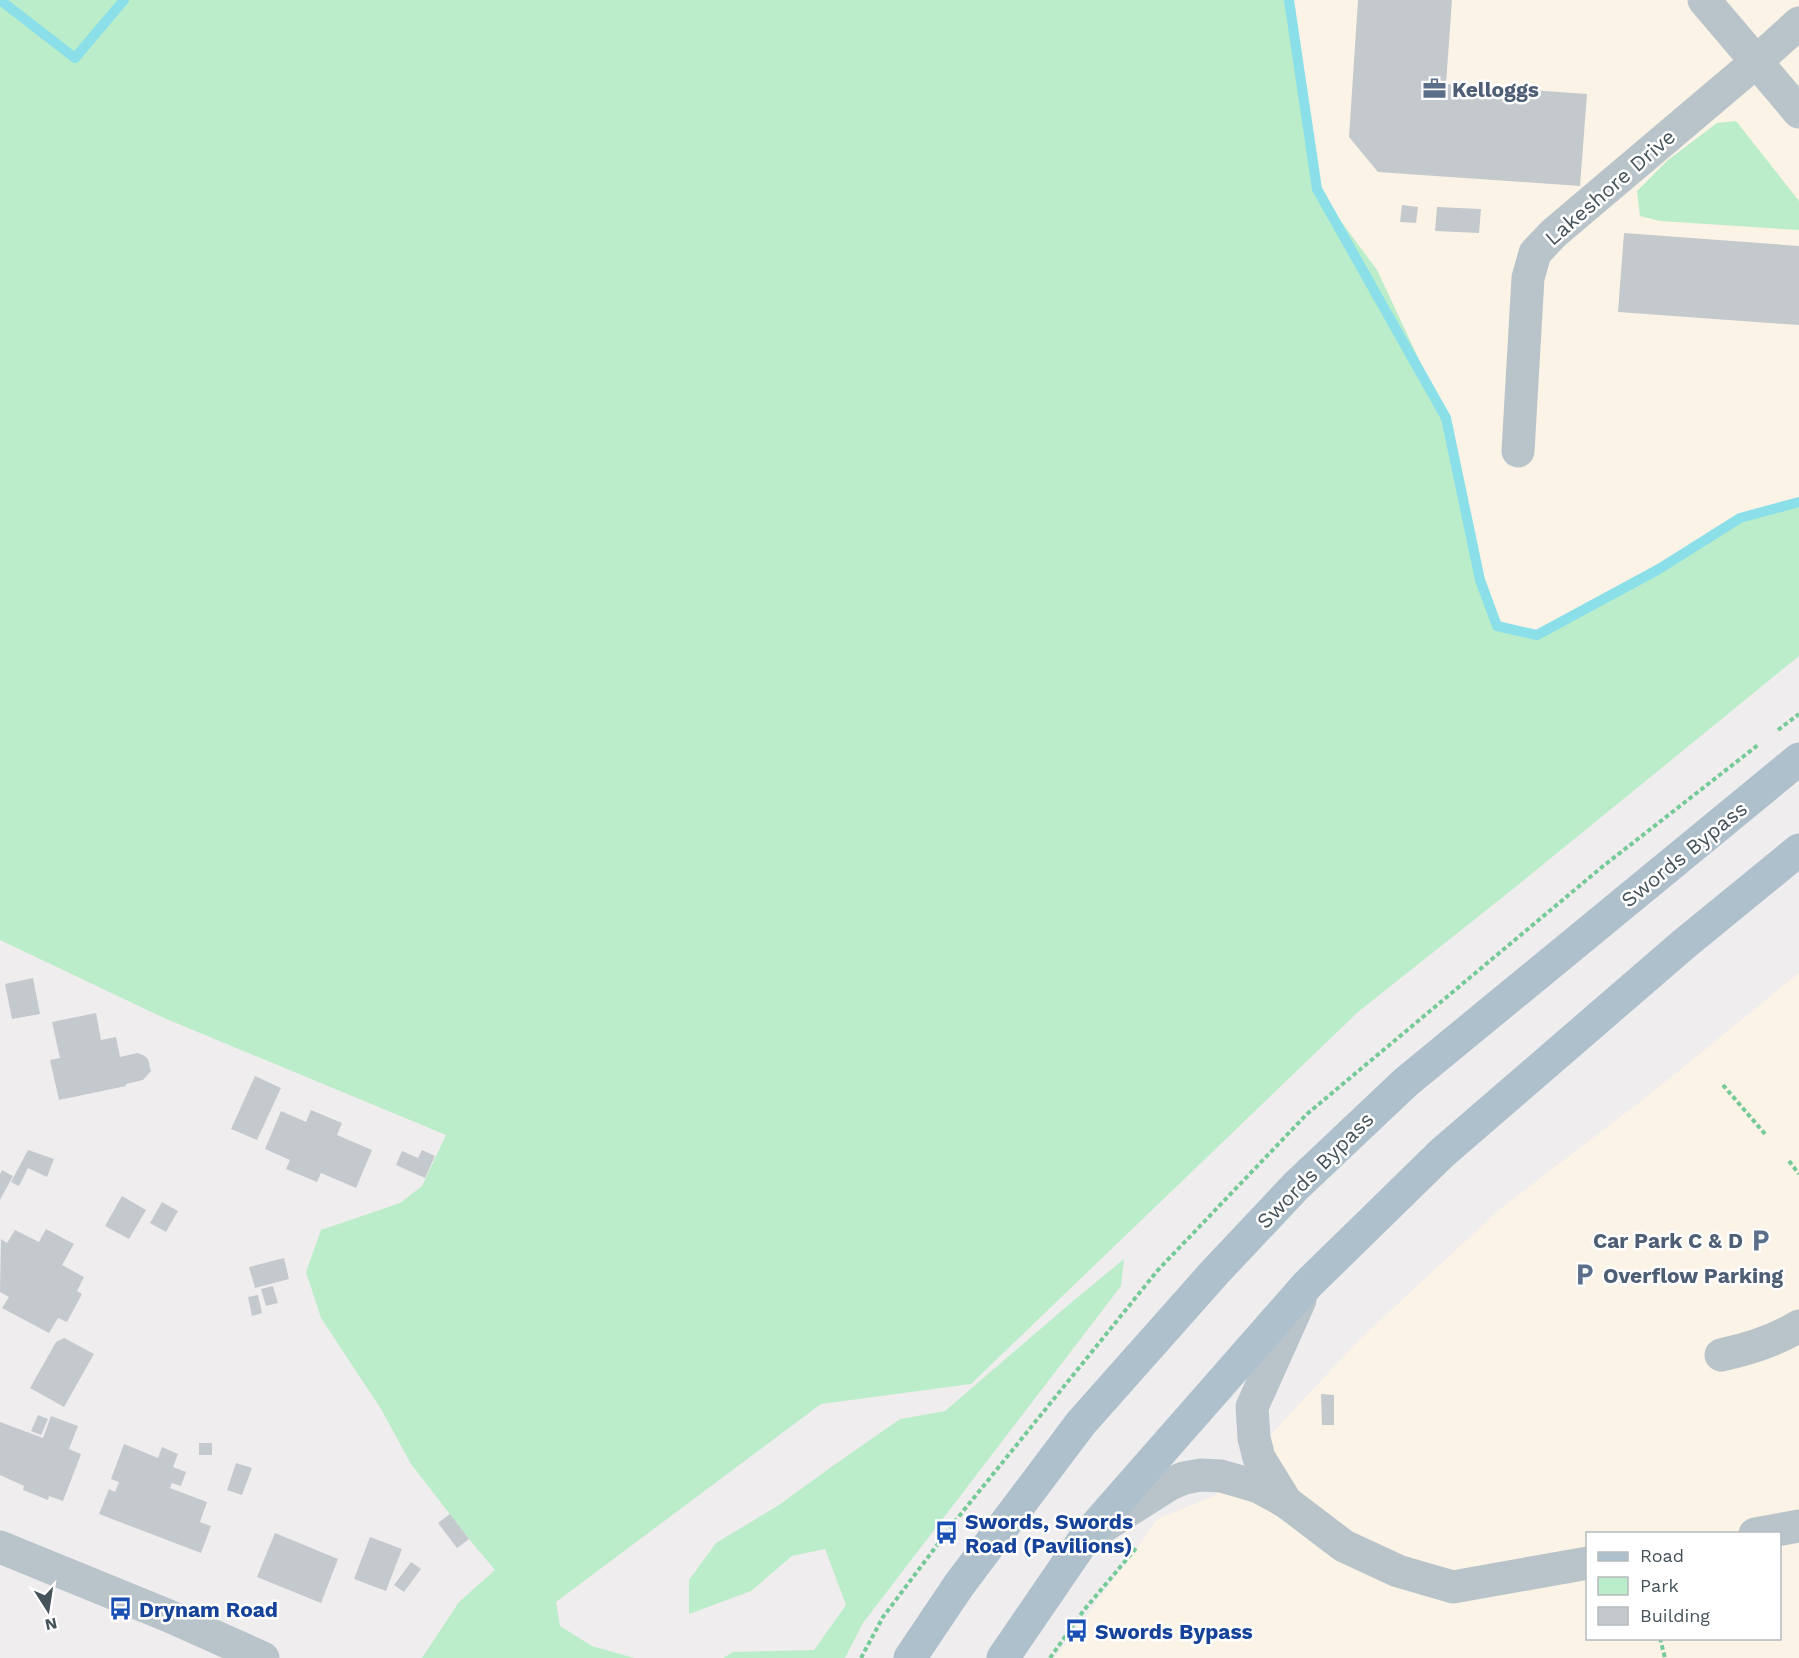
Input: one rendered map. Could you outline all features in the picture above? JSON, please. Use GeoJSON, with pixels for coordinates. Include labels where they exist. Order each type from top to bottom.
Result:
{"type":"FeatureCollection","features":[{"type":"Feature","properties":{"kind":"main road","name":"Swords Bypass"},"geometry":{"type":"LineString","coordinates":[[910,1658],[959,1585],[1081,1423],[1215,1272],[1296,1186],[1406,1082],[1799,759]]}},
{"type":"Feature","properties":{"kind":"main road"},"geometry":{"type":"LineString","coordinates":[[1003,1658],[1085,1538],[1307,1285],[1442,1153],[1684,944],[1799,850]]}},
{"type":"Feature","properties":{"kind":"street"},"geometry":{"type":"LineString","coordinates":[[1704,0],[1799,112]]}},
{"type":"Feature","properties":{"kind":"street","name":"Lakeshore Drive"},"geometry":{"type":"LineString","coordinates":[[1518,451],[1528,278],[1535,253],[1554,233],[1799,23]]}},
{"type":"Feature","properties":{"kind":"street"},"geometry":{"type":"LineString","coordinates":[[1286,1502],[1259,1458],[1254,1438],[1252,1407],[1307,1285]]}},
{"type":"Feature","properties":{"kind":"street"},"geometry":{"type":"LineString","coordinates":[[1721,1356],[1750,1349],[1785,1335],[1799,1326]]}},
{"type":"Feature","properties":{"kind":"street"},"geometry":{"type":"LineString","coordinates":[[1085,1538],[1170,1484],[1201,1475],[1221,1476],[1259,1487],[1286,1502],[1344,1546],[1398,1571],[1453,1587],[1586,1563]]}},
{"type":"Feature","properties":{"kind":"street"},"geometry":{"type":"LineString","coordinates":[[1761,1532],[1799,1526]]}},
{"type":"Feature","properties":{"kind":"street"},"geometry":{"type":"LineString","coordinates":[[0,1547],[263,1658]]}},
{"type":"Feature","properties":{"kind":"path"},"geometry":{"type":"LineString","coordinates":[[1723,1085],[1765,1134]]}},
{"type":"Feature","properties":{"kind":"path"},"geometry":{"type":"LineString","coordinates":[[1789,1161],[1799,1174]]}},
{"type":"Feature","properties":{"kind":"path"},"geometry":{"type":"LineString","coordinates":[[1050,1658],[1084,1610],[1141,1542]]}},
{"type":"Feature","properties":{"kind":"path"},"geometry":{"type":"LineString","coordinates":[[1660,1640],[1665,1658]]}},
{"type":"Feature","properties":{"kind":"shaded area"},"geometry":{"type":"Polygon","coordinates":[[[1289,0],[1799,0],[1799,502],[1740,518],[1659,569],[1537,635],[1497,626],[1483,595],[1446,417],[1377,270],[1317,189],[1289,0]]]}},
{"type":"Feature","properties":{"kind":"shaded area"},"geometry":{"type":"Polygon","coordinates":[[[1799,973],[1799,1658],[1055,1658],[1158,1519],[1214,1496],[1359,1340],[1499,1210],[1653,1092],[1799,973]]]}},
{"type":"Feature","properties":{"kind":"green space"},"geometry":{"type":"Polygon","coordinates":[[[0,0],[1289,0],[1317,189],[1377,270],[1446,417],[1483,595],[1497,625],[1537,635],[1659,569],[1740,518],[1799,502],[1799,656],[1358,1012],[971,1384],[821,1404],[556,1602],[560,1626],[592,1646],[634,1658],[422,1658],[459,1602],[495,1570],[411,1464],[381,1409],[321,1318],[306,1272],[321,1230],[400,1203],[422,1186],[446,1135],[164,1018],[0,940],[0,1],[75,58],[0,0]]]}},
{"type":"Feature","properties":{"kind":"green space"},"geometry":{"type":"Polygon","coordinates":[[[1736,121],[1799,201],[1799,230],[1660,221],[1640,216],[1637,191],[1668,160],[1717,123],[1736,121]]]}},
{"type":"Feature","properties":{"kind":"green space"},"geometry":{"type":"Polygon","coordinates":[[[1124,1259],[1121,1286],[863,1623],[845,1658],[723,1658],[733,1652],[814,1650],[846,1605],[825,1549],[792,1556],[751,1591],[689,1614],[689,1580],[716,1543],[779,1505],[900,1419],[945,1411],[1124,1259]]]}},
{"type":"Feature","properties":{"kind":"building","name":"Kelloggs"},"geometry":{"type":"Polygon","coordinates":[[[1358,0],[1452,0],[1446,84],[1587,94],[1580,186],[1378,172],[1349,137],[1358,0]]]}},
{"type":"Feature","properties":{"kind":"building"},"geometry":{"type":"Polygon","coordinates":[[[1402,205],[1418,207],[1416,223],[1400,222],[1402,205]]]}},
{"type":"Feature","properties":{"kind":"building"},"geometry":{"type":"Polygon","coordinates":[[[1437,207],[1481,209],[1479,233],[1435,231],[1437,207]]]}},
{"type":"Feature","properties":{"kind":"building"},"geometry":{"type":"Polygon","coordinates":[[[1624,233],[1799,246],[1799,325],[1618,312],[1624,233]]]}},
{"type":"Feature","properties":{"kind":"building"},"geometry":{"type":"Polygon","coordinates":[[[33,978],[40,1014],[12,1019],[5,984],[33,978]]]}},
{"type":"Feature","properties":{"kind":"building"},"geometry":{"type":"Polygon","coordinates":[[[96,1013],[101,1040],[116,1037],[120,1057],[137,1053],[143,1055],[148,1059],[151,1071],[143,1080],[126,1084],[126,1086],[59,1100],[50,1060],[60,1058],[52,1022],[96,1013]]]}},
{"type":"Feature","properties":{"kind":"building"},"geometry":{"type":"Polygon","coordinates":[[[255,1076],[281,1088],[257,1140],[231,1129],[255,1076]]]}},
{"type":"Feature","properties":{"kind":"building"},"geometry":{"type":"Polygon","coordinates":[[[311,1110],[342,1123],[337,1135],[372,1150],[356,1188],[321,1173],[317,1182],[286,1169],[290,1160],[265,1149],[281,1111],[306,1122],[311,1110]]]}},
{"type":"Feature","properties":{"kind":"building"},"geometry":{"type":"Polygon","coordinates":[[[28,1150],[54,1159],[47,1177],[28,1168],[19,1186],[11,1182],[28,1150]]]}},
{"type":"Feature","properties":{"kind":"building"},"geometry":{"type":"Polygon","coordinates":[[[422,1150],[435,1156],[425,1178],[396,1165],[402,1151],[418,1158],[422,1150]]]}},
{"type":"Feature","properties":{"kind":"building"},"geometry":{"type":"Polygon","coordinates":[[[2,1170],[13,1176],[0,1200],[0,1174],[2,1170]]]}},
{"type":"Feature","properties":{"kind":"building"},"geometry":{"type":"Polygon","coordinates":[[[122,1196],[146,1210],[129,1239],[105,1226],[122,1196]]]}},
{"type":"Feature","properties":{"kind":"building"},"geometry":{"type":"Polygon","coordinates":[[[162,1202],[178,1211],[166,1232],[150,1223],[162,1202]]]}},
{"type":"Feature","properties":{"kind":"building"},"geometry":{"type":"Polygon","coordinates":[[[46,1229],[74,1244],[62,1265],[84,1277],[77,1291],[82,1294],[67,1322],[58,1318],[49,1333],[2,1308],[9,1297],[0,1292],[1,1239],[7,1243],[15,1230],[39,1242],[46,1229]]]}},
{"type":"Feature","properties":{"kind":"building"},"geometry":{"type":"Polygon","coordinates":[[[284,1258],[289,1279],[255,1288],[249,1267],[284,1258]]]}},
{"type":"Feature","properties":{"kind":"building"},"geometry":{"type":"Polygon","coordinates":[[[273,1286],[278,1303],[266,1306],[261,1289],[273,1286]]]}},
{"type":"Feature","properties":{"kind":"building"},"geometry":{"type":"Polygon","coordinates":[[[258,1295],[262,1313],[252,1316],[248,1297],[258,1295]]]}},
{"type":"Feature","properties":{"kind":"building"},"geometry":{"type":"Polygon","coordinates":[[[64,1338],[94,1354],[64,1407],[30,1388],[56,1342],[64,1338]]]}},
{"type":"Feature","properties":{"kind":"building"},"geometry":{"type":"Polygon","coordinates":[[[1321,1394],[1334,1395],[1334,1425],[1322,1425],[1321,1394]]]}},
{"type":"Feature","properties":{"kind":"building"},"geometry":{"type":"Polygon","coordinates":[[[38,1415],[48,1419],[41,1435],[31,1431],[38,1415]]]}},
{"type":"Feature","properties":{"kind":"building"},"geometry":{"type":"Polygon","coordinates":[[[51,1416],[78,1426],[69,1449],[81,1454],[63,1501],[49,1496],[48,1500],[23,1490],[24,1486],[0,1475],[0,1422],[43,1438],[51,1416]]]}},
{"type":"Feature","properties":{"kind":"building"},"geometry":{"type":"Polygon","coordinates":[[[199,1443],[212,1443],[212,1455],[199,1455],[199,1443]]]}},
{"type":"Feature","properties":{"kind":"building"},"geometry":{"type":"Polygon","coordinates":[[[124,1444],[158,1458],[162,1447],[178,1454],[173,1467],[186,1472],[181,1486],[172,1483],[170,1488],[207,1502],[200,1522],[211,1526],[201,1553],[99,1514],[109,1489],[115,1492],[119,1482],[111,1479],[124,1444]]]}},
{"type":"Feature","properties":{"kind":"building"},"geometry":{"type":"Polygon","coordinates":[[[236,1463],[252,1468],[242,1495],[227,1490],[236,1463]]]}},
{"type":"Feature","properties":{"kind":"building"},"geometry":{"type":"Polygon","coordinates":[[[450,1514],[469,1539],[457,1548],[438,1523],[450,1514]]]}},
{"type":"Feature","properties":{"kind":"building"},"geometry":{"type":"Polygon","coordinates":[[[275,1533],[338,1559],[321,1603],[257,1577],[275,1533]]]}},
{"type":"Feature","properties":{"kind":"building"},"geometry":{"type":"Polygon","coordinates":[[[370,1537],[402,1549],[386,1591],[354,1579],[370,1537]]]}},
{"type":"Feature","properties":{"kind":"building"},"geometry":{"type":"Polygon","coordinates":[[[411,1562],[421,1569],[404,1592],[394,1585],[411,1562]]]}},
{"type":"Feature","properties":{"kind":"waterway"},"geometry":{"type":"LineString","coordinates":[[0,0],[75,58],[124,0]]}},
{"type":"Feature","properties":{"kind":"waterway"},"geometry":{"type":"LineString","coordinates":[[1289,0],[1317,189],[1446,418],[1480,580],[1497,626],[1537,635],[1659,569],[1740,518],[1799,502]]}},
{"type":"Feature","properties":{"kind":"place","name":"Kelloggs"},"geometry":{"type":"Point","coordinates":[1434,89]}},
{"type":"Feature","properties":{"kind":"place","name":"Car Park C & D"},"geometry":{"type":"Point","coordinates":[1761,1240]}},
{"type":"Feature","properties":{"kind":"place","name":"Overflow Parking"},"geometry":{"type":"Point","coordinates":[1585,1275]}},
{"type":"Feature","properties":{"kind":"place","name":"Swords, Swords Road (Pavilions)"},"geometry":{"type":"Point","coordinates":[947,1533]}},
{"type":"Feature","properties":{"kind":"place","name":"Drynam Road"},"geometry":{"type":"Point","coordinates":[121,1609]}},
{"type":"Feature","properties":{"kind":"place","name":"Swords Bypass"},"geometry":{"type":"Point","coordinates":[1077,1631]}}]}
